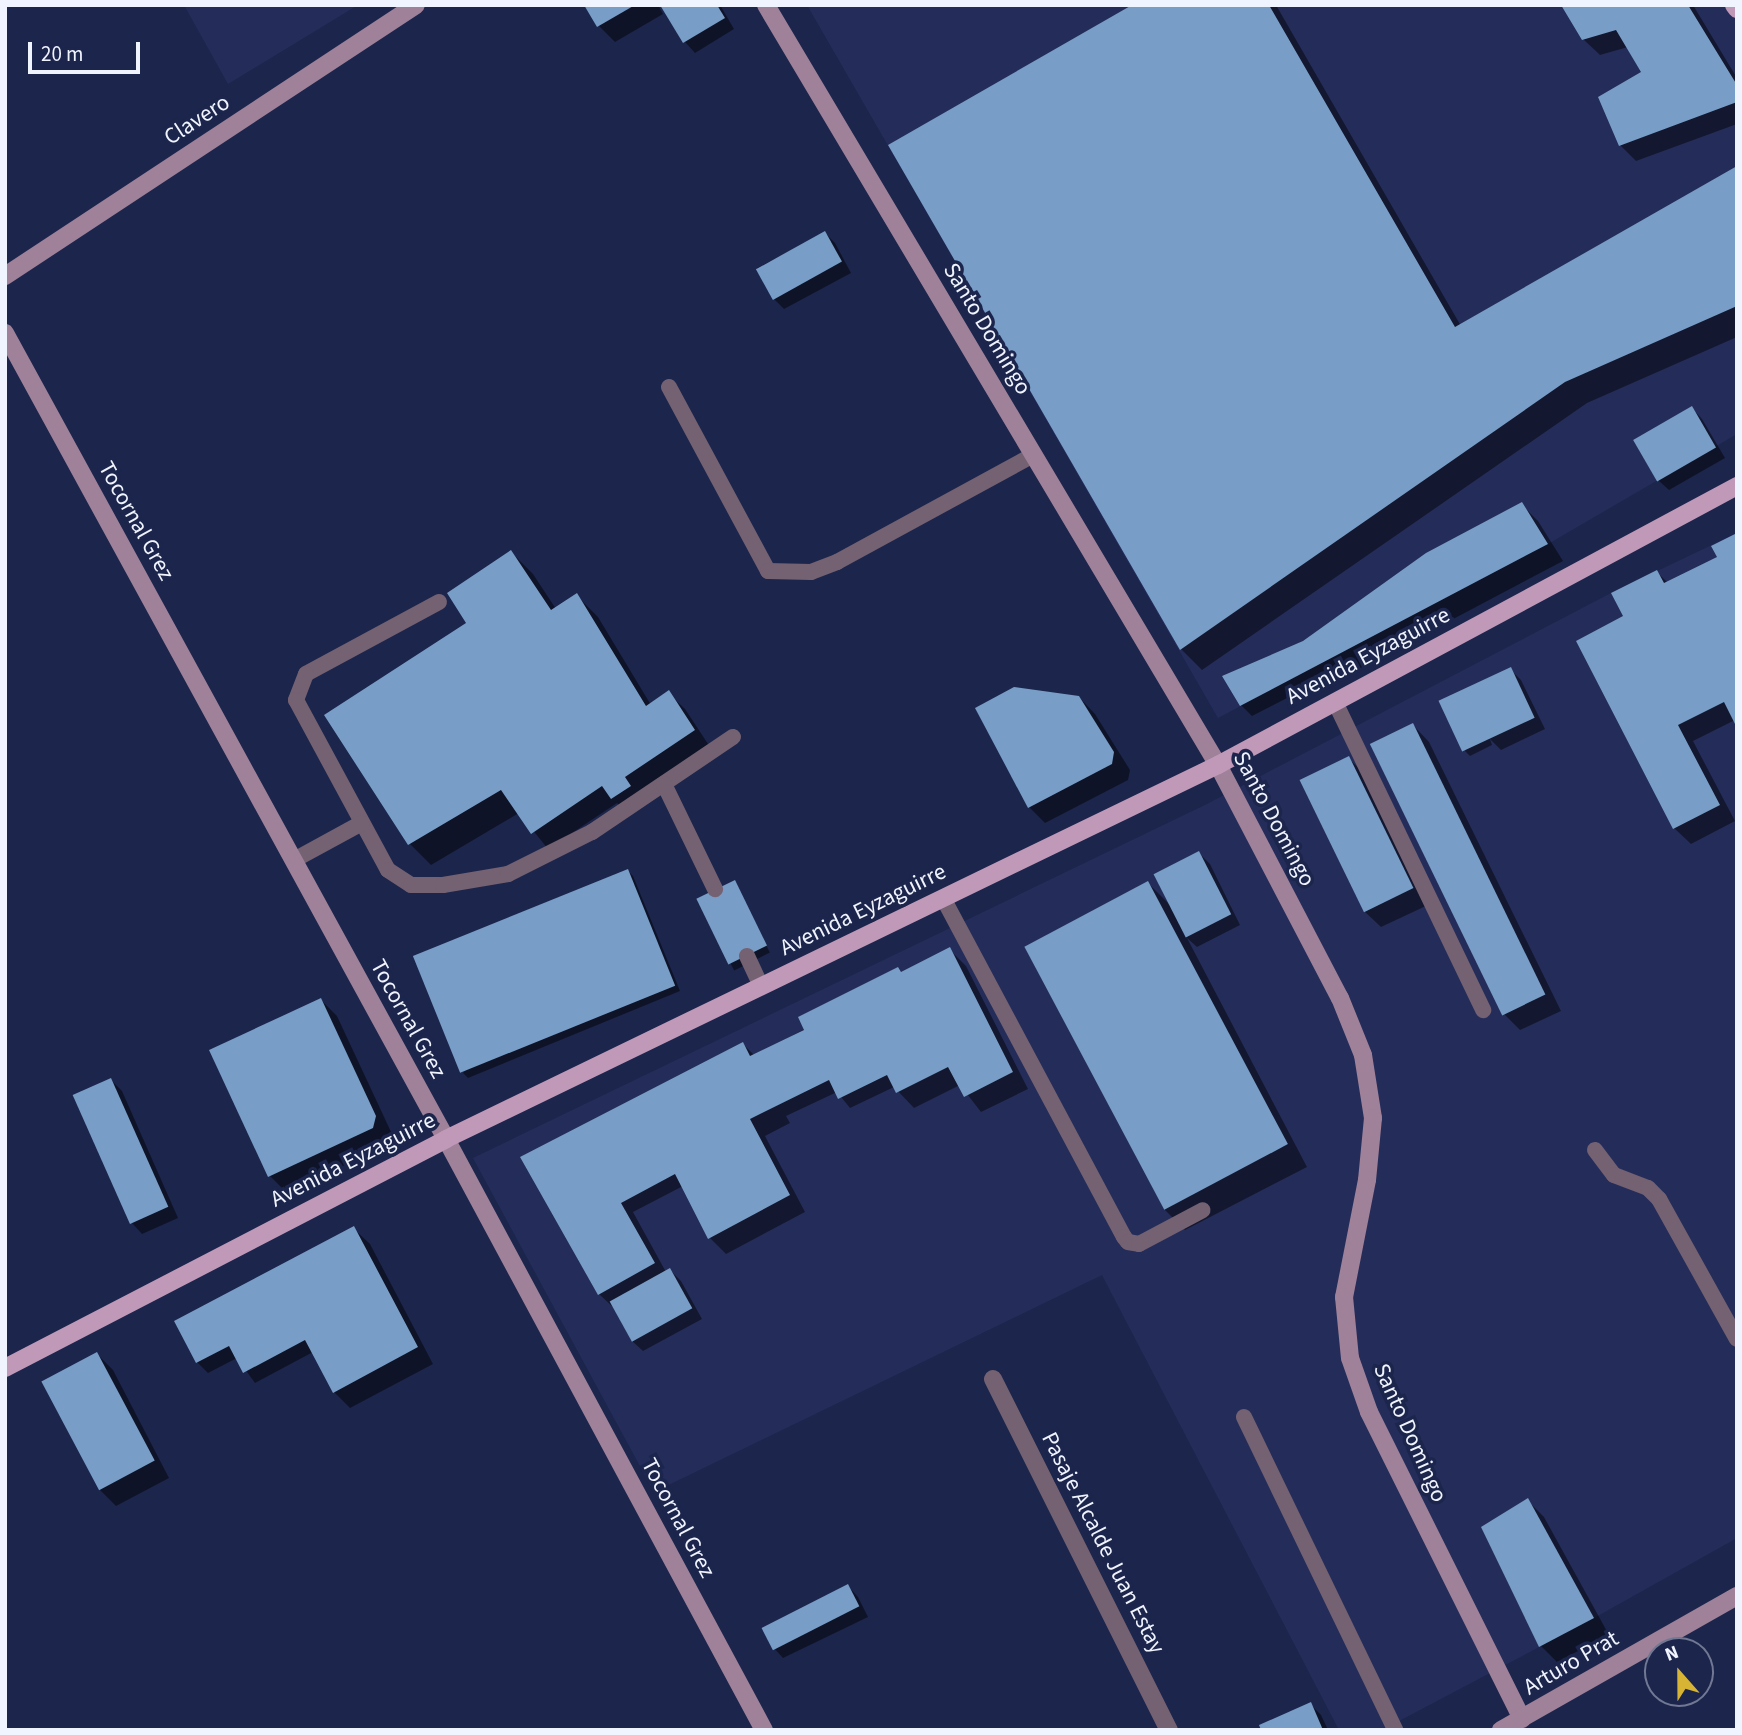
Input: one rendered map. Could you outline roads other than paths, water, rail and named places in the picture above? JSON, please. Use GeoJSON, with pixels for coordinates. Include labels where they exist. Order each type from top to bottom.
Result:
{"type":"FeatureCollection","features":[{"type":"Feature","properties":{"kind":"main road","name":"Avenida Eyzaguirre"},"geometry":{"type":"LineString","coordinates":[[5,1368],[446,1139],[1218,765],[1737,486]]}},
{"type":"Feature","properties":{"kind":"street","name":"Clavero"},"geometry":{"type":"LineString","coordinates":[[5,276],[416,5]]}},
{"type":"Feature","properties":{"kind":"street","name":"Santo Domingo"},"geometry":{"type":"LineString","coordinates":[[766,5],[1218,765],[1340,998],[1363,1055],[1373,1118],[1371,1150],[1344,1297],[1346,1330],[1358,1386],[1522,1719]]}},
{"type":"Feature","properties":{"kind":"street","name":"Tocornal Grez"},"geometry":{"type":"LineString","coordinates":[[5,333],[446,1139],[764,1730]]}},
{"type":"Feature","properties":{"kind":"street","name":"Pasaje Alcalde Juan Estay"},"geometry":{"type":"LineString","coordinates":[[993,1379],[1169,1730]]}},
{"type":"Feature","properties":{"kind":"street","name":"Arturo Prat"},"geometry":{"type":"LineString","coordinates":[[1502,1730],[1737,1596]]}},
{"type":"Feature","properties":{"kind":"lane"},"geometry":{"type":"LineString","coordinates":[[669,387],[768,571],[811,572],[837,562],[1033,454]]}},
{"type":"Feature","properties":{"kind":"lane"},"geometry":{"type":"LineString","coordinates":[[439,602],[306,674],[296,700],[388,870],[411,885],[443,885],[508,874],[592,832],[733,737]]}},
{"type":"Feature","properties":{"kind":"lane"},"geometry":{"type":"LineString","coordinates":[[1335,702],[1483,1010]]}},
{"type":"Feature","properties":{"kind":"lane"},"geometry":{"type":"LineString","coordinates":[[664,784],[715,889]]}},
{"type":"Feature","properties":{"kind":"lane"},"geometry":{"type":"LineString","coordinates":[[293,860],[362,823]]}},
{"type":"Feature","properties":{"kind":"lane"},"geometry":{"type":"LineString","coordinates":[[943,898],[1128,1242],[1139,1244],[1203,1210]]}},
{"type":"Feature","properties":{"kind":"lane"},"geometry":{"type":"LineString","coordinates":[[747,956],[761,986]]}},
{"type":"Feature","properties":{"kind":"lane"},"geometry":{"type":"LineString","coordinates":[[1595,1150],[1614,1175],[1648,1188],[1659,1199],[1737,1339]]}},
{"type":"Feature","properties":{"kind":"lane"},"geometry":{"type":"LineString","coordinates":[[1244,1417],[1395,1730]]}}]}
